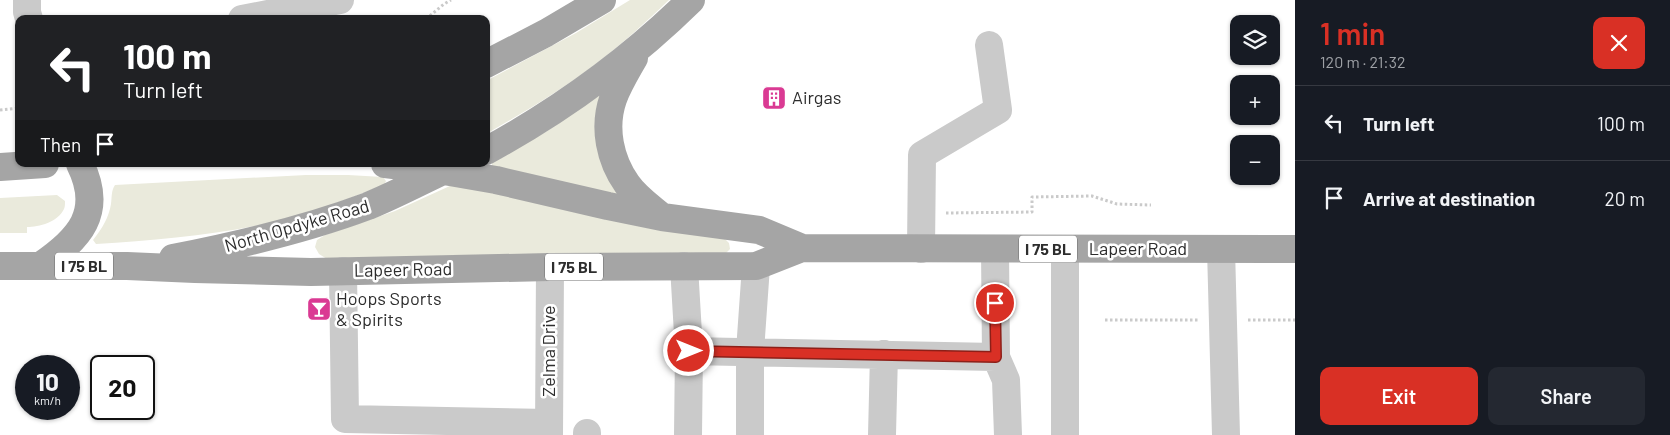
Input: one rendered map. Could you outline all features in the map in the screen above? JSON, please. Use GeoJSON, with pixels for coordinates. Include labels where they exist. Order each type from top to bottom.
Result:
{"type":"FeatureCollection","features":[{"type":"Feature","properties":{"kind":"main road"},"geometry":{"type":"LineString","coordinates":[[490,149],[572,99],[639,49],[691,0]]}},
{"type":"Feature","properties":{"kind":"main road"},"geometry":{"type":"LineString","coordinates":[[490,62],[546,33],[599,1]]}},
{"type":"Feature","properties":{"kind":"main road"},"geometry":{"type":"LineString","coordinates":[[639,49],[621,80],[612,102],[608,123],[609,144],[616,165],[627,184],[643,202],[662,217]]}},
{"type":"Feature","properties":{"kind":"main road"},"geometry":{"type":"LineString","coordinates":[[0,167],[15,166]]}},
{"type":"Feature","properties":{"kind":"main road"},"geometry":{"type":"LineString","coordinates":[[40,266],[60,253],[84,224],[90,207],[90,194],[86,175],[82,167]]}},
{"type":"Feature","properties":{"kind":"main road","name":"Lapeer Road"},"geometry":{"type":"LineString","coordinates":[[451,167],[496,180],[608,206],[662,217],[759,230],[802,248]]}},
{"type":"Feature","properties":{"kind":"main road","name":"North Opdyke Road"},"geometry":{"type":"LineString","coordinates":[[127,266],[252,242],[304,227],[369,206],[398,194],[451,167]]}},
{"type":"Feature","properties":{"kind":"main road","name":"Lapeer Road"},"geometry":{"type":"LineString","coordinates":[[0,266],[127,266],[240,271],[756,266],[802,248],[1295,249]]}},
{"type":"Feature","properties":{"kind":"street"},"geometry":{"type":"LineString","coordinates":[[27,0],[27,15]]}},
{"type":"Feature","properties":{"kind":"street"},"geometry":{"type":"LineString","coordinates":[[263,15],[340,0]]}},
{"type":"Feature","properties":{"kind":"street"},"geometry":{"type":"LineString","coordinates":[[921,249],[922,155],[998,110],[989,45]]}},
{"type":"Feature","properties":{"kind":"street"},"geometry":{"type":"LineString","coordinates":[[995,249],[996,357],[1006,380],[1008,435]]}},
{"type":"Feature","properties":{"kind":"street"},"geometry":{"type":"LineString","coordinates":[[1065,249],[1065,435]]}},
{"type":"Feature","properties":{"kind":"street"},"geometry":{"type":"LineString","coordinates":[[1221,249],[1226,435]]}},
{"type":"Feature","properties":{"kind":"street"},"geometry":{"type":"LineString","coordinates":[[684,266],[689,351],[688,435]]}},
{"type":"Feature","properties":{"kind":"street"},"geometry":{"type":"LineString","coordinates":[[750,435],[750,351],[756,266]]}},
{"type":"Feature","properties":{"kind":"street","name":"Zelma Drive"},"geometry":{"type":"LineString","coordinates":[[549,429],[550,267]]}},
{"type":"Feature","properties":{"kind":"street"},"geometry":{"type":"LineString","coordinates":[[343,271],[345,419],[549,429]]}},
{"type":"Feature","properties":{"kind":"street"},"geometry":{"type":"LineString","coordinates":[[689,351],[996,357]]}},
{"type":"Feature","properties":{"kind":"street"},"geometry":{"type":"LineString","coordinates":[[882,435],[884,354]]}},
{"type":"Feature","properties":{"kind":"path"},"geometry":{"type":"LineString","coordinates":[[431,15],[451,0]]}},
{"type":"Feature","properties":{"kind":"path"},"geometry":{"type":"LineString","coordinates":[[0,110],[15,108]]}},
{"type":"Feature","properties":{"kind":"path"},"geometry":{"type":"LineString","coordinates":[[922,213],[1032,212],[1032,197],[1092,196],[1117,204],[1151,205]]}},
{"type":"Feature","properties":{"kind":"shaded area"},"geometry":{"type":"Polygon","coordinates":[[[630,0],[669,0],[625,41],[584,73],[490,132],[490,79],[576,33],[630,0]]]}},
{"type":"Feature","properties":{"kind":"shaded area"},"geometry":{"type":"Polygon","coordinates":[[[604,92],[618,195],[492,166],[492,163],[547,131],[604,92]]]}},
{"type":"Feature","properties":{"kind":"shaded area"},"geometry":{"type":"Polygon","coordinates":[[[306,175],[383,177],[386,181],[384,185],[333,204],[259,225],[166,239],[96,244],[93,240],[107,218],[115,185],[306,175]]]}},
{"type":"Feature","properties":{"kind":"shaded area"},"geometry":{"type":"Polygon","coordinates":[[[452,185],[724,238],[729,243],[730,249],[725,254],[327,259],[319,254],[315,247],[317,240],[325,235],[395,211],[452,185]]]}},
{"type":"Feature","properties":{"kind":"shaded area"},"geometry":{"type":"Polygon","coordinates":[[[57,195],[65,201],[65,206],[61,214],[53,220],[42,225],[27,227],[27,233],[0,233],[0,198],[57,195]]]}},
{"type":"Feature","properties":{"kind":"place","name":"Airgas"},"geometry":{"type":"Point","coordinates":[774,98]}},
{"type":"Feature","properties":{"kind":"place","name":"Hoops Sports & Spirits"},"geometry":{"type":"Point","coordinates":[319,309]}},
{"type":"Feature","properties":{"kind":"route"},"geometry":{"type":"LineString","coordinates":[[689,351],[996,357],[995,303]]}}]}
